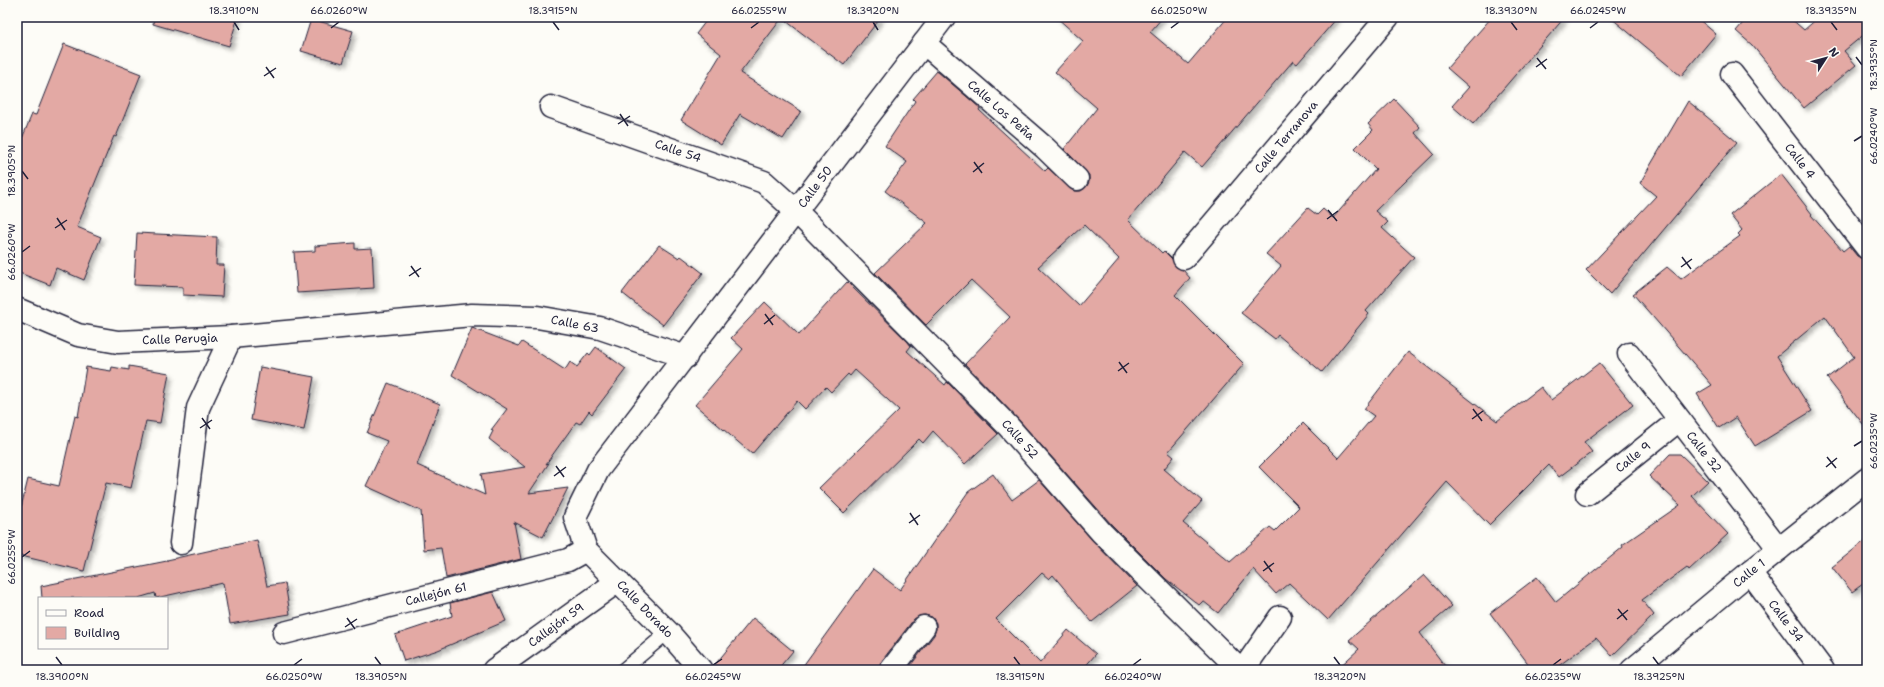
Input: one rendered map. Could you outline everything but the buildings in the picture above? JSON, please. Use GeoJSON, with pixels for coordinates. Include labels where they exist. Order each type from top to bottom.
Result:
{"type":"FeatureCollection","features":[{"type":"Feature","properties":{"kind":"street","name":"Calle 50"},"geometry":{"type":"LineString","coordinates":[[686,357],[944,17]]}},
{"type":"Feature","properties":{"kind":"street","name":"Calle Terranova"},"geometry":{"type":"LineString","coordinates":[[1184,258],[1388,17]]}},
{"type":"Feature","properties":{"kind":"street","name":"Calle Los Peña"},"geometry":{"type":"LineString","coordinates":[[924,43],[1045,148],[1077,179]]}},
{"type":"Feature","properties":{"kind":"street","name":"Calle 4"},"geometry":{"type":"LineString","coordinates":[[1732,74],[1867,248]]}},
{"type":"Feature","properties":{"kind":"street","name":"Calle 54"},"geometry":{"type":"LineString","coordinates":[[551,107],[764,182],[796,212]]}},
{"type":"Feature","properties":{"kind":"street","name":"Calle 52"},"geometry":{"type":"LineString","coordinates":[[796,212],[1008,426],[1102,533],[1241,670]]}},
{"type":"Feature","properties":{"kind":"street","name":"Calle Perugia"},"geometry":{"type":"LineString","coordinates":[[17,310],[78,335],[118,342],[231,337],[198,408],[181,543]]}},
{"type":"Feature","properties":{"kind":"street","name":"Calle 63"},"geometry":{"type":"LineString","coordinates":[[231,337],[472,315],[537,317],[600,328],[686,357]]}},
{"type":"Feature","properties":{"kind":"street","name":"Calle 32"},"geometry":{"type":"LineString","coordinates":[[1629,354],[1779,549]]}},
{"type":"Feature","properties":{"kind":"street"},"geometry":{"type":"LineString","coordinates":[[586,550],[575,517],[598,470],[686,357]]}},
{"type":"Feature","properties":{"kind":"street","name":"Calle 9"},"geometry":{"type":"LineString","coordinates":[[1587,494],[1679,420]]}},
{"type":"Feature","properties":{"kind":"street","name":"Calle 1"},"geometry":{"type":"LineString","coordinates":[[1632,670],[1750,572],[1867,479]]}},
{"type":"Feature","properties":{"kind":"street","name":"Calle Dorado"},"geometry":{"type":"LineString","coordinates":[[586,550],[668,632],[701,670]]}},
{"type":"Feature","properties":{"kind":"street","name":"Callejón 61"},"geometry":{"type":"LineString","coordinates":[[284,633],[568,560],[586,550]]}},
{"type":"Feature","properties":{"kind":"street","name":"Calle 34"},"geometry":{"type":"LineString","coordinates":[[1750,572],[1823,670]]}},
{"type":"Feature","properties":{"kind":"street","name":"Callejón 59"},"geometry":{"type":"LineString","coordinates":[[494,670],[618,581]]}},
{"type":"Feature","properties":{"kind":"street"},"geometry":{"type":"LineString","coordinates":[[1241,670],[1280,617]]}},
{"type":"Feature","properties":{"kind":"street"},"geometry":{"type":"LineString","coordinates":[[891,670],[924,627]]}},
{"type":"Feature","properties":{"kind":"lane"},"geometry":{"type":"LineString","coordinates":[[623,670],[668,632]]}}]}
